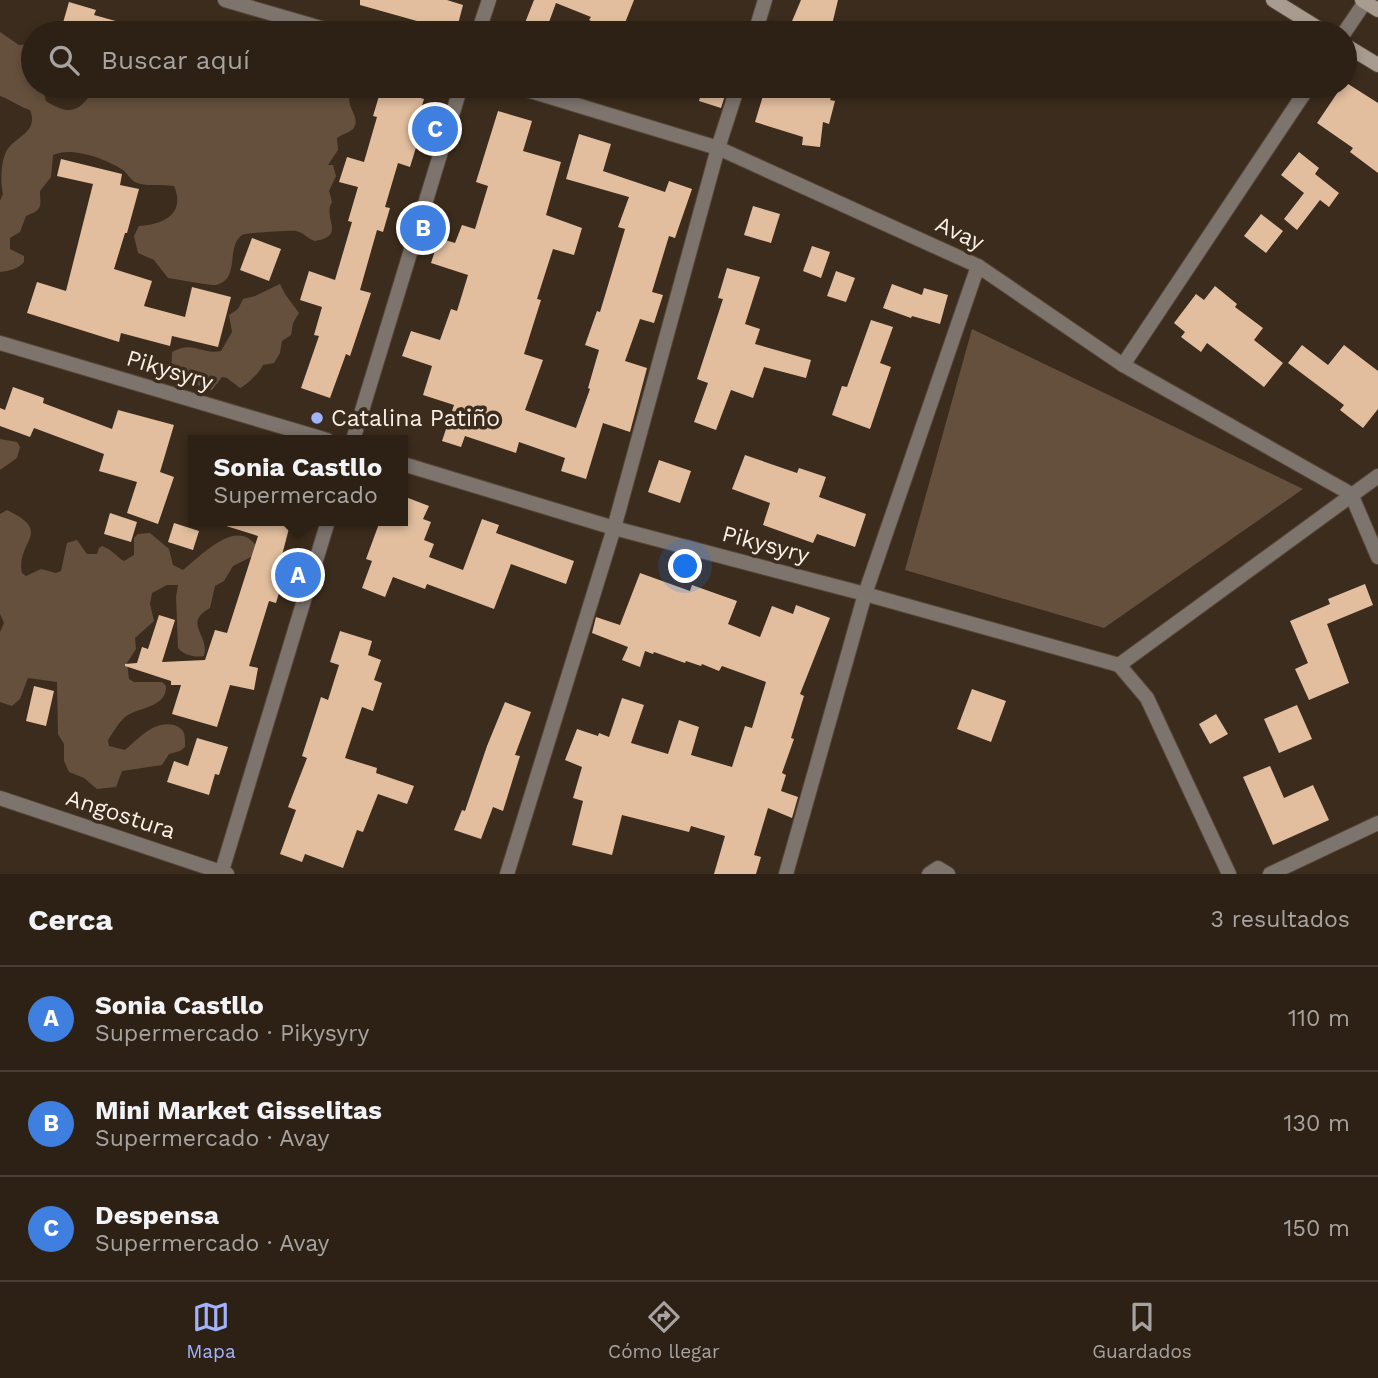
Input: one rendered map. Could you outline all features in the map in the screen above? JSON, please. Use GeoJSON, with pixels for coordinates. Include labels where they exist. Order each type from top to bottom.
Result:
{"type":"FeatureCollection","features":[{"type":"Feature","properties":{"kind":"main road"},"geometry":{"type":"LineString","coordinates":[[1273,0],[1307,21]]}},
{"type":"Feature","properties":{"kind":"main road"},"geometry":{"type":"LineString","coordinates":[[1363,1],[1378,10]]}},
{"type":"Feature","properties":{"kind":"main road"},"geometry":{"type":"LineString","coordinates":[[1357,52],[1378,65]]}},
{"type":"Feature","properties":{"kind":"street"},"geometry":{"type":"LineString","coordinates":[[225,0],[297,21]]}},
{"type":"Feature","properties":{"kind":"street"},"geometry":{"type":"LineString","coordinates":[[482,21],[489,0]]}},
{"type":"Feature","properties":{"kind":"street"},"geometry":{"type":"LineString","coordinates":[[759,21],[765,0]]}},
{"type":"Feature","properties":{"kind":"street"},"geometry":{"type":"LineString","coordinates":[[1351,21],[1363,1]]}},
{"type":"Feature","properties":{"kind":"street"},"geometry":{"type":"LineString","coordinates":[[355,435],[457,98]]}},
{"type":"Feature","properties":{"kind":"street","name":"Avay"},"geometry":{"type":"LineString","coordinates":[[553,98],[718,148],[978,265],[1123,365],[1351,494]]}},
{"type":"Feature","properties":{"kind":"street"},"geometry":{"type":"LineString","coordinates":[[507,874],[614,528],[734,98]]}},
{"type":"Feature","properties":{"kind":"street"},"geometry":{"type":"LineString","coordinates":[[1123,365],[1301,98]]}},
{"type":"Feature","properties":{"kind":"street"},"geometry":{"type":"LineString","coordinates":[[786,874],[865,594],[978,265]]}},
{"type":"Feature","properties":{"kind":"street","name":"Pikysyry"},"geometry":{"type":"LineString","coordinates":[[0,343],[310,435]]}},
{"type":"Feature","properties":{"kind":"street","name":"Pikysyry"},"geometry":{"type":"LineString","coordinates":[[408,466],[614,528],[1119,665]]}},
{"type":"Feature","properties":{"kind":"street"},"geometry":{"type":"LineString","coordinates":[[1229,874],[1147,698],[1119,665],[1378,476]]}},
{"type":"Feature","properties":{"kind":"street"},"geometry":{"type":"LineString","coordinates":[[1351,494],[1378,557]]}},
{"type":"Feature","properties":{"kind":"street"},"geometry":{"type":"LineString","coordinates":[[224,873],[327,526]]}},
{"type":"Feature","properties":{"kind":"street","name":"Angostura"},"geometry":{"type":"LineString","coordinates":[[0,798],[224,873]]}},
{"type":"Feature","properties":{"kind":"street"},"geometry":{"type":"LineString","coordinates":[[1270,874],[1378,823]]}},
{"type":"Feature","properties":{"kind":"street"},"geometry":{"type":"LineString","coordinates":[[929,874],[938,869],[948,874]]}},
{"type":"Feature","properties":{"kind":"shaded area"},"geometry":{"type":"Polygon","coordinates":[[[0,32],[21,45],[21,98],[45,98],[46,101],[64,109],[76,109],[88,98],[349,98],[355,124],[353,129],[337,138],[338,150],[328,165],[333,165],[336,176],[329,191],[332,202],[332,231],[325,239],[315,241],[296,231],[242,235],[234,247],[231,270],[224,282],[213,285],[168,278],[154,260],[138,253],[134,236],[139,226],[164,220],[175,211],[177,196],[174,186],[139,184],[123,170],[98,158],[79,153],[61,153],[53,155],[51,177],[40,191],[38,209],[26,216],[20,232],[10,238],[10,249],[24,256],[24,262],[13,269],[0,272],[3,160],[11,145],[29,129],[32,117],[30,110],[0,96],[0,32]]]}},
{"type":"Feature","properties":{"kind":"shaded area"},"geometry":{"type":"Polygon","coordinates":[[[280,284],[299,313],[293,323],[291,335],[282,341],[280,353],[274,363],[263,365],[246,385],[240,388],[222,377],[212,390],[180,382],[176,378],[172,352],[186,347],[221,351],[232,332],[229,315],[238,309],[243,299],[280,284]]]}},
{"type":"Feature","properties":{"kind":"shaded area"},"geometry":{"type":"Polygon","coordinates":[[[972,329],[1303,489],[1104,628],[905,570],[972,329]]]}},
{"type":"Feature","properties":{"kind":"shaded area"},"geometry":{"type":"Polygon","coordinates":[[[0,439],[17,442],[20,447],[17,458],[0,470],[0,439]]]}},
{"type":"Feature","properties":{"kind":"shaded area"},"geometry":{"type":"Polygon","coordinates":[[[7,510],[29,525],[30,538],[21,562],[22,573],[26,576],[41,569],[56,573],[61,571],[67,543],[77,540],[87,554],[97,554],[102,546],[124,561],[134,555],[134,538],[138,534],[150,533],[169,549],[173,565],[183,570],[209,548],[230,537],[249,539],[257,547],[253,556],[233,566],[224,581],[215,586],[210,608],[198,619],[197,624],[204,641],[204,656],[190,655],[178,648],[178,585],[167,585],[152,593],[150,604],[154,621],[135,638],[136,649],[127,663],[129,679],[134,682],[162,682],[166,686],[165,693],[157,703],[125,717],[108,740],[109,746],[125,750],[153,728],[174,725],[184,733],[185,747],[169,754],[162,765],[122,771],[116,787],[97,789],[84,778],[69,772],[64,761],[64,744],[58,734],[57,682],[28,678],[20,699],[12,706],[0,702],[0,632],[4,623],[0,614],[0,514],[7,510]]]}},
{"type":"Feature","properties":{"kind":"building"},"geometry":{"type":"Polygon","coordinates":[[[360,0],[447,0],[463,5],[459,21],[417,21],[360,5],[360,0]]]}},
{"type":"Feature","properties":{"kind":"building"},"geometry":{"type":"Polygon","coordinates":[[[534,0],[634,0],[626,21],[591,21],[589,20],[591,17],[556,3],[549,21],[526,21],[534,0]]]}},
{"type":"Feature","properties":{"kind":"building"},"geometry":{"type":"Polygon","coordinates":[[[801,0],[838,0],[833,21],[792,21],[801,0]]]}},
{"type":"Feature","properties":{"kind":"building"},"geometry":{"type":"Polygon","coordinates":[[[69,2],[96,10],[94,15],[116,21],[63,21],[69,2]]]}},
{"type":"Feature","properties":{"kind":"building"},"geometry":{"type":"Polygon","coordinates":[[[1357,90],[1378,103],[1378,173],[1350,152],[1353,148],[1317,123],[1334,98],[1357,98],[1357,90]]]}},
{"type":"Feature","properties":{"kind":"building"},"geometry":{"type":"Polygon","coordinates":[[[378,98],[424,99],[412,139],[418,141],[410,167],[398,163],[385,207],[390,208],[383,232],[377,230],[360,290],[371,293],[350,356],[346,354],[330,398],[301,388],[319,336],[314,335],[322,307],[300,300],[309,271],[335,280],[352,222],[348,221],[358,187],[339,182],[347,157],[364,162],[377,117],[373,116],[378,98]]]}},
{"type":"Feature","properties":{"kind":"building"},"geometry":{"type":"Polygon","coordinates":[[[700,98],[724,98],[721,108],[699,101],[700,98]]]}},
{"type":"Feature","properties":{"kind":"building"},"geometry":{"type":"Polygon","coordinates":[[[762,98],[831,98],[835,101],[829,124],[823,122],[820,147],[802,145],[803,137],[755,122],[762,98]]]}},
{"type":"Feature","properties":{"kind":"building"},"geometry":{"type":"Polygon","coordinates":[[[498,111],[532,121],[523,151],[561,162],[546,215],[582,228],[574,255],[553,249],[537,299],[541,300],[524,354],[543,360],[525,410],[576,428],[590,389],[588,388],[599,350],[585,345],[597,311],[600,312],[625,229],[618,227],[629,197],[566,179],[579,134],[611,144],[603,171],[665,192],[669,181],[692,189],[675,238],[669,236],[652,292],[663,295],[654,323],[640,319],[625,361],[647,368],[630,432],[603,423],[586,479],[561,471],[565,458],[519,442],[516,453],[465,436],[461,447],[442,441],[454,405],[423,395],[432,366],[402,356],[411,331],[440,340],[451,309],[457,311],[468,275],[431,263],[439,238],[455,243],[462,225],[475,229],[488,186],[476,182],[498,111]]]}},
{"type":"Feature","properties":{"kind":"building"},"geometry":{"type":"Polygon","coordinates":[[[1299,152],[1319,168],[1315,174],[1339,193],[1329,207],[1320,200],[1297,230],[1284,219],[1304,193],[1281,175],[1299,152]]]}},
{"type":"Feature","properties":{"kind":"building"},"geometry":{"type":"Polygon","coordinates":[[[61,159],[122,174],[120,185],[139,189],[114,269],[152,281],[144,306],[185,317],[192,287],[231,297],[218,347],[172,336],[170,346],[121,333],[119,342],[27,313],[37,282],[66,291],[93,184],[57,176],[61,159]]]}},
{"type":"Feature","properties":{"kind":"building"},"geometry":{"type":"Polygon","coordinates":[[[753,206],[780,214],[771,243],[744,235],[753,206]]]}},
{"type":"Feature","properties":{"kind":"building"},"geometry":{"type":"Polygon","coordinates":[[[1261,214],[1283,231],[1266,253],[1244,236],[1261,214]]]}},
{"type":"Feature","properties":{"kind":"building"},"geometry":{"type":"Polygon","coordinates":[[[252,238],[281,249],[269,281],[240,270],[252,238]]]}},
{"type":"Feature","properties":{"kind":"building"},"geometry":{"type":"Polygon","coordinates":[[[812,246],[830,252],[821,278],[803,271],[812,246]]]}},
{"type":"Feature","properties":{"kind":"building"},"geometry":{"type":"Polygon","coordinates":[[[727,268],[760,277],[745,324],[760,329],[755,344],[811,360],[806,378],[764,367],[753,398],[731,390],[716,430],[694,422],[708,383],[697,379],[723,299],[718,298],[727,268]]]}},
{"type":"Feature","properties":{"kind":"building"},"geometry":{"type":"Polygon","coordinates":[[[836,271],[855,278],[846,302],[827,296],[836,271]]]}},
{"type":"Feature","properties":{"kind":"building"},"geometry":{"type":"Polygon","coordinates":[[[892,284],[922,295],[924,288],[948,295],[940,324],[883,308],[892,284]]]}},
{"type":"Feature","properties":{"kind":"building"},"geometry":{"type":"Polygon","coordinates":[[[1215,286],[1237,304],[1235,307],[1263,328],[1254,340],[1283,363],[1264,387],[1207,343],[1201,352],[1181,337],[1185,332],[1174,323],[1196,294],[1204,300],[1215,286]]]}},
{"type":"Feature","properties":{"kind":"building"},"geometry":{"type":"Polygon","coordinates":[[[871,320],[893,327],[880,363],[891,367],[870,429],[832,415],[842,386],[847,387],[871,320]]]}},
{"type":"Feature","properties":{"kind":"building"},"geometry":{"type":"Polygon","coordinates":[[[1302,345],[1328,365],[1344,345],[1378,371],[1378,409],[1363,428],[1340,410],[1344,405],[1288,363],[1302,345]]]}},
{"type":"Feature","properties":{"kind":"building"},"geometry":{"type":"Polygon","coordinates":[[[13,387],[44,398],[43,403],[112,429],[118,410],[174,425],[160,472],[174,477],[158,524],[127,513],[137,482],[99,471],[104,454],[34,428],[30,437],[0,426],[0,408],[5,410],[13,387]]]}},
{"type":"Feature","properties":{"kind":"building"},"geometry":{"type":"Polygon","coordinates":[[[745,455],[797,473],[799,468],[826,477],[819,497],[866,514],[855,547],[817,534],[813,543],[763,525],[770,503],[732,489],[745,455]]]}},
{"type":"Feature","properties":{"kind":"building"},"geometry":{"type":"Polygon","coordinates":[[[659,460],[691,471],[680,503],[648,492],[659,460]]]}},
{"type":"Feature","properties":{"kind":"building"},"geometry":{"type":"Polygon","coordinates":[[[408,498],[429,506],[423,519],[431,522],[424,540],[434,544],[429,557],[463,570],[482,519],[499,525],[496,533],[574,561],[566,584],[511,564],[494,609],[427,584],[425,589],[393,577],[385,597],[362,588],[372,561],[366,559],[378,526],[408,526],[408,498]]]}},
{"type":"Feature","properties":{"kind":"building"},"geometry":{"type":"Polygon","coordinates":[[[110,513],[137,522],[131,542],[104,534],[110,513]]]}},
{"type":"Feature","properties":{"kind":"building"},"geometry":{"type":"Polygon","coordinates":[[[174,523],[199,531],[193,550],[168,542],[174,523]]]}},
{"type":"Feature","properties":{"kind":"building"},"geometry":{"type":"Polygon","coordinates":[[[226,526],[290,526],[277,574],[284,576],[276,603],[269,601],[249,666],[258,668],[254,690],[230,685],[217,727],[172,714],[181,685],[171,685],[171,681],[125,664],[137,663],[142,647],[148,649],[159,615],[175,620],[162,662],[205,660],[215,630],[227,633],[258,536],[226,526]]]}},
{"type":"Feature","properties":{"kind":"building"},"geometry":{"type":"Polygon","coordinates":[[[640,573],[690,591],[692,585],[737,601],[728,624],[760,637],[772,606],[793,614],[796,605],[830,618],[800,694],[804,696],[791,738],[794,739],[782,773],[786,775],[781,791],[798,797],[792,818],[768,808],[754,855],[761,857],[756,874],[714,874],[725,836],[691,826],[689,832],[622,815],[612,855],[572,845],[583,801],[573,798],[582,767],[565,760],[577,729],[609,737],[622,698],[644,705],[631,743],[668,754],[679,720],[699,727],[691,755],[732,767],[745,726],[752,728],[766,682],[722,666],[719,671],[654,652],[645,651],[640,667],[622,660],[628,647],[592,633],[596,617],[620,625],[640,573]]]}},
{"type":"Feature","properties":{"kind":"building"},"geometry":{"type":"Polygon","coordinates":[[[1365,584],[1373,605],[1327,624],[1349,683],[1309,700],[1295,669],[1308,663],[1290,621],[1330,604],[1328,599],[1365,584]]]}},
{"type":"Feature","properties":{"kind":"building"},"geometry":{"type":"Polygon","coordinates":[[[340,631],[372,641],[368,655],[381,660],[374,680],[382,683],[373,711],[362,707],[345,758],[377,768],[376,773],[414,786],[407,804],[378,794],[363,832],[357,830],[343,868],[305,854],[302,862],[280,854],[296,810],[288,807],[307,758],[302,756],[321,697],[328,700],[339,665],[330,662],[340,631]]]}},
{"type":"Feature","properties":{"kind":"building"},"geometry":{"type":"Polygon","coordinates":[[[34,686],[54,691],[46,726],[26,721],[34,686]]]}},
{"type":"Feature","properties":{"kind":"building"},"geometry":{"type":"Polygon","coordinates":[[[972,689],[1006,701],[991,742],[957,729],[972,689]]]}},
{"type":"Feature","properties":{"kind":"building"},"geometry":{"type":"Polygon","coordinates":[[[505,702],[531,712],[515,755],[520,756],[503,811],[493,807],[481,839],[454,830],[462,810],[465,811],[505,702]]]}},
{"type":"Feature","properties":{"kind":"building"},"geometry":{"type":"Polygon","coordinates":[[[1297,705],[1312,739],[1279,753],[1264,719],[1297,705]]]}},
{"type":"Feature","properties":{"kind":"building"},"geometry":{"type":"Polygon","coordinates":[[[1216,714],[1228,734],[1210,744],[1199,724],[1216,714]]]}},
{"type":"Feature","properties":{"kind":"building"},"geometry":{"type":"Polygon","coordinates":[[[197,738],[228,747],[219,775],[215,774],[209,795],[167,782],[174,761],[188,766],[197,738]]]}},
{"type":"Feature","properties":{"kind":"building"},"geometry":{"type":"Polygon","coordinates":[[[1270,766],[1284,798],[1313,785],[1329,820],[1273,845],[1243,777],[1270,766]]]}},
{"type":"Feature","properties":{"kind":"place","name":"Despensa"},"geometry":{"type":"Point","coordinates":[435,129]}},
{"type":"Feature","properties":{"kind":"place","name":"Mini Market Gisselitas"},"geometry":{"type":"Point","coordinates":[423,228]}},
{"type":"Feature","properties":{"kind":"place","name":"Catalina Patiño"},"geometry":{"type":"Point","coordinates":[317,418]}},
{"type":"Feature","properties":{"kind":"place","name":"Sonia Castllo"},"geometry":{"type":"Point","coordinates":[298,575]}}]}
